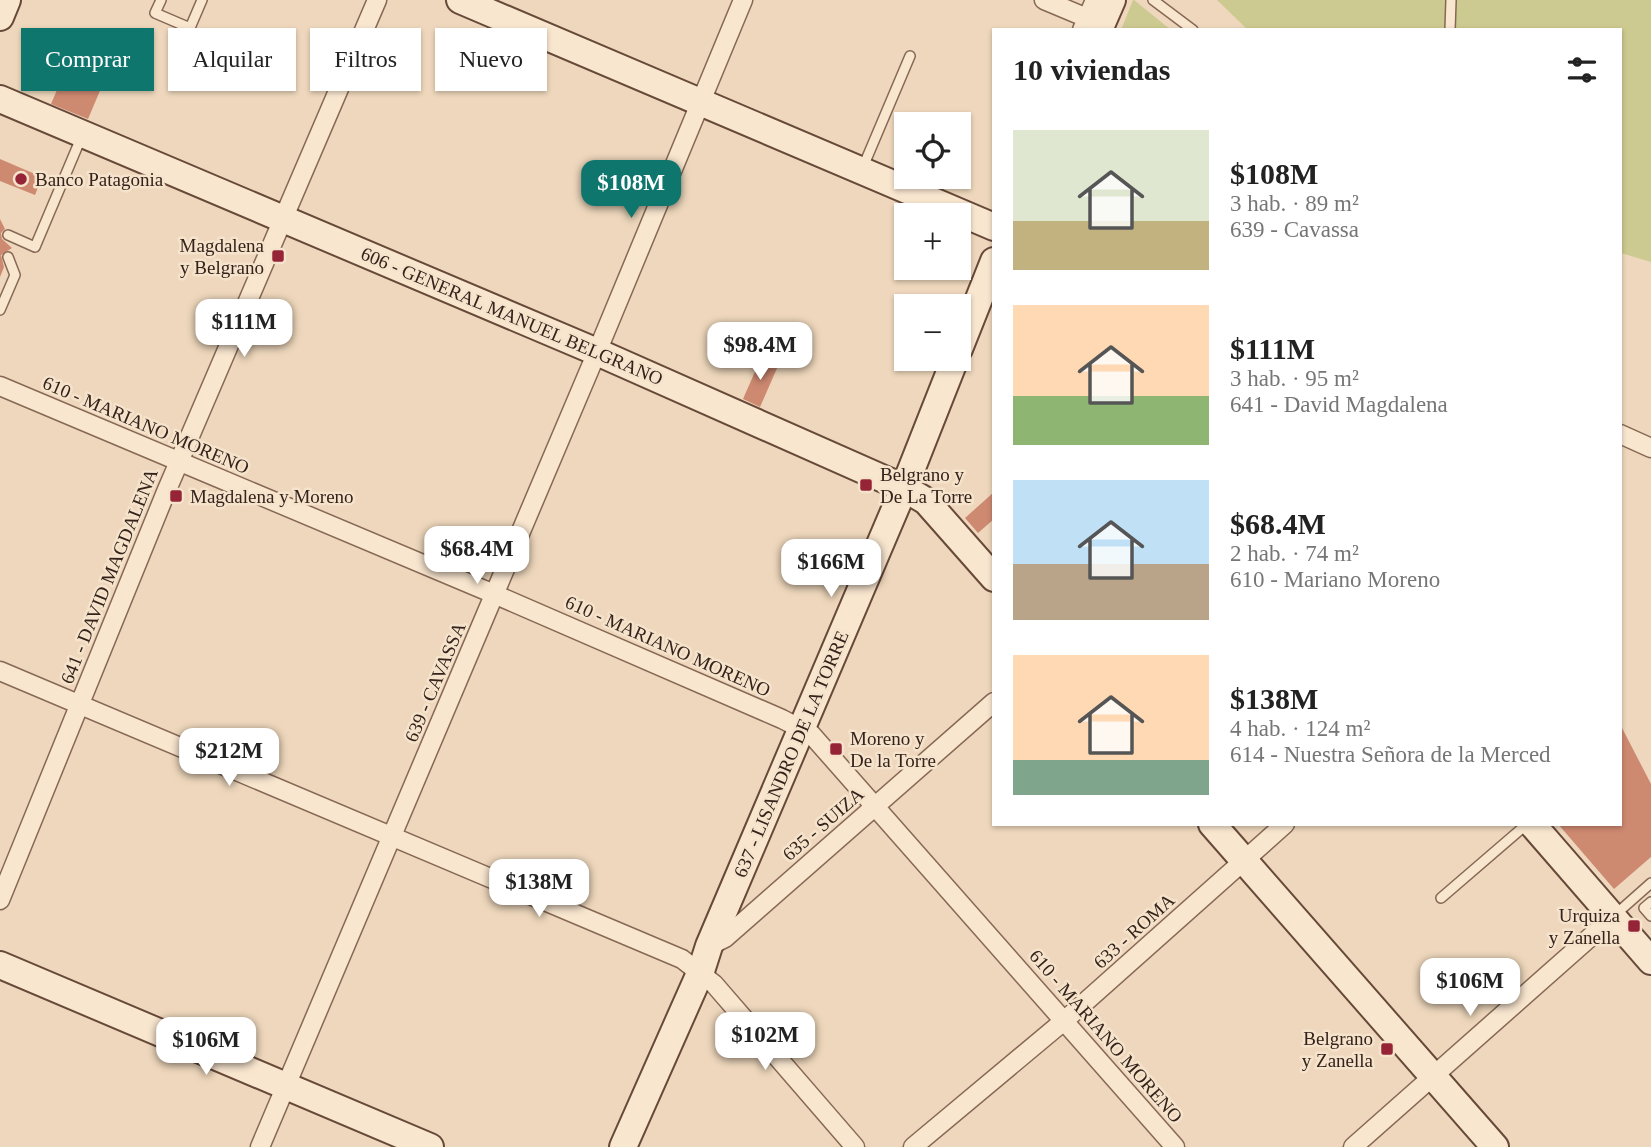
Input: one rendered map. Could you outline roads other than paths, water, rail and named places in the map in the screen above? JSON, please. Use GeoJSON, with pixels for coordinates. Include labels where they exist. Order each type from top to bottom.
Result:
{"type":"FeatureCollection","features":[{"type":"Feature","properties":{"kind":"street"},"geometry":{"type":"LineString","coordinates":[[0,17],[7,0]]}},
{"type":"Feature","properties":{"kind":"street","name":"641 - DAVID MAGDALENA"},"geometry":{"type":"LineString","coordinates":[[0,900],[179,462],[377,0]]}},
{"type":"Feature","properties":{"kind":"street"},"geometry":{"type":"LineString","coordinates":[[460,0],[992,226]]}},
{"type":"Feature","properties":{"kind":"street","name":"639 - CAVASSA"},"geometry":{"type":"LineString","coordinates":[[260,1147],[743,0]]}},
{"type":"Feature","properties":{"kind":"street"},"geometry":{"type":"LineString","coordinates":[[1044,0],[1090,26]]}},
{"type":"Feature","properties":{"kind":"street"},"geometry":{"type":"LineString","coordinates":[[1090,26],[1095,0]]}},
{"type":"Feature","properties":{"kind":"street"},"geometry":{"type":"LineString","coordinates":[[1090,26],[1112,0]]}},
{"type":"Feature","properties":{"kind":"street"},"geometry":{"type":"LineString","coordinates":[[1114,28],[1125,0]]}},
{"type":"Feature","properties":{"kind":"street","name":"606 - GENERAL MANUEL BELGRANO"},"geometry":{"type":"LineString","coordinates":[[0,99],[597,352],[904,488],[926,502],[992,576]]}},
{"type":"Feature","properties":{"kind":"street"},"geometry":{"type":"LineString","coordinates":[[971,319],[992,266]]}},
{"type":"Feature","properties":{"kind":"street","name":"637 - LISANDRO DE LA TORRE"},"geometry":{"type":"LineString","coordinates":[[623,1147],[904,488],[950,371]]}},
{"type":"Feature","properties":{"kind":"street","name":"610 - MARIANO MORENO"},"geometry":{"type":"LineString","coordinates":[[0,386],[495,594],[811,734],[1175,1147]]}},
{"type":"Feature","properties":{"kind":"street"},"geometry":{"type":"LineString","coordinates":[[1622,435],[1651,448]]}},
{"type":"Feature","properties":{"kind":"street"},"geometry":{"type":"LineString","coordinates":[[0,671],[682,959],[705,959],[855,1147]]}},
{"type":"Feature","properties":{"kind":"street","name":"635 - SUIZA"},"geometry":{"type":"LineString","coordinates":[[705,959],[725,938],[992,704]]}},
{"type":"Feature","properties":{"kind":"street"},"geometry":{"type":"LineString","coordinates":[[1214,826],[1495,1147]]}},
{"type":"Feature","properties":{"kind":"street","name":"633 - ROMA"},"geometry":{"type":"LineString","coordinates":[[913,1147],[1065,1020],[1283,826]]}},
{"type":"Feature","properties":{"kind":"street"},"geometry":{"type":"LineString","coordinates":[[1534,826],[1651,961]]}},
{"type":"Feature","properties":{"kind":"street"},"geometry":{"type":"LineString","coordinates":[[1353,1147],[1613,917]]}},
{"type":"Feature","properties":{"kind":"street"},"geometry":{"type":"LineString","coordinates":[[0,965],[430,1147]]}},
{"type":"Feature","properties":{"kind":"lane"},"geometry":{"type":"LineString","coordinates":[[161,0],[155,13],[190,28],[202,0]]}},
{"type":"Feature","properties":{"kind":"lane"},"geometry":{"type":"LineString","coordinates":[[1153,0],[1190,28]]}},
{"type":"Feature","properties":{"kind":"lane"},"geometry":{"type":"LineString","coordinates":[[1450,28],[1451,0]]}},
{"type":"Feature","properties":{"kind":"lane"},"geometry":{"type":"LineString","coordinates":[[861,171],[910,55]]}},
{"type":"Feature","properties":{"kind":"lane"},"geometry":{"type":"LineString","coordinates":[[8,235],[35,247],[83,133]]}},
{"type":"Feature","properties":{"kind":"lane"},"geometry":{"type":"LineString","coordinates":[[0,310],[15,275],[8,257]]}},
{"type":"Feature","properties":{"kind":"lane"},"geometry":{"type":"LineString","coordinates":[[1441,898],[1525,826]]}},
{"type":"Feature","properties":{"kind":"lane"},"geometry":{"type":"LineString","coordinates":[[1613,917],[1651,883]]}},
{"type":"Feature","properties":{"kind":"lane"},"geometry":{"type":"LineString","coordinates":[[1651,902],[1644,908],[1651,916]]}},
{"type":"Feature","properties":{"kind":"place","name":"Banco Patagonia"},"geometry":{"type":"Point","coordinates":[21,179]}},
{"type":"Feature","properties":{"kind":"place","name":"Magdalena y Belgrano"},"geometry":{"type":"Point","coordinates":[278,256]}},
{"type":"Feature","properties":{"kind":"place","name":"Belgrano y De La Torre"},"geometry":{"type":"Point","coordinates":[866,485]}},
{"type":"Feature","properties":{"kind":"place","name":"Magdalena y Moreno"},"geometry":{"type":"Point","coordinates":[176,496]}},
{"type":"Feature","properties":{"kind":"place","name":"Moreno y De la Torre"},"geometry":{"type":"Point","coordinates":[836,749]}},
{"type":"Feature","properties":{"kind":"place","name":"Urquiza y Zanella"},"geometry":{"type":"Point","coordinates":[1634,926]}},
{"type":"Feature","properties":{"kind":"place","name":"Belgrano y Zanella"},"geometry":{"type":"Point","coordinates":[1387,1049]}}]}
